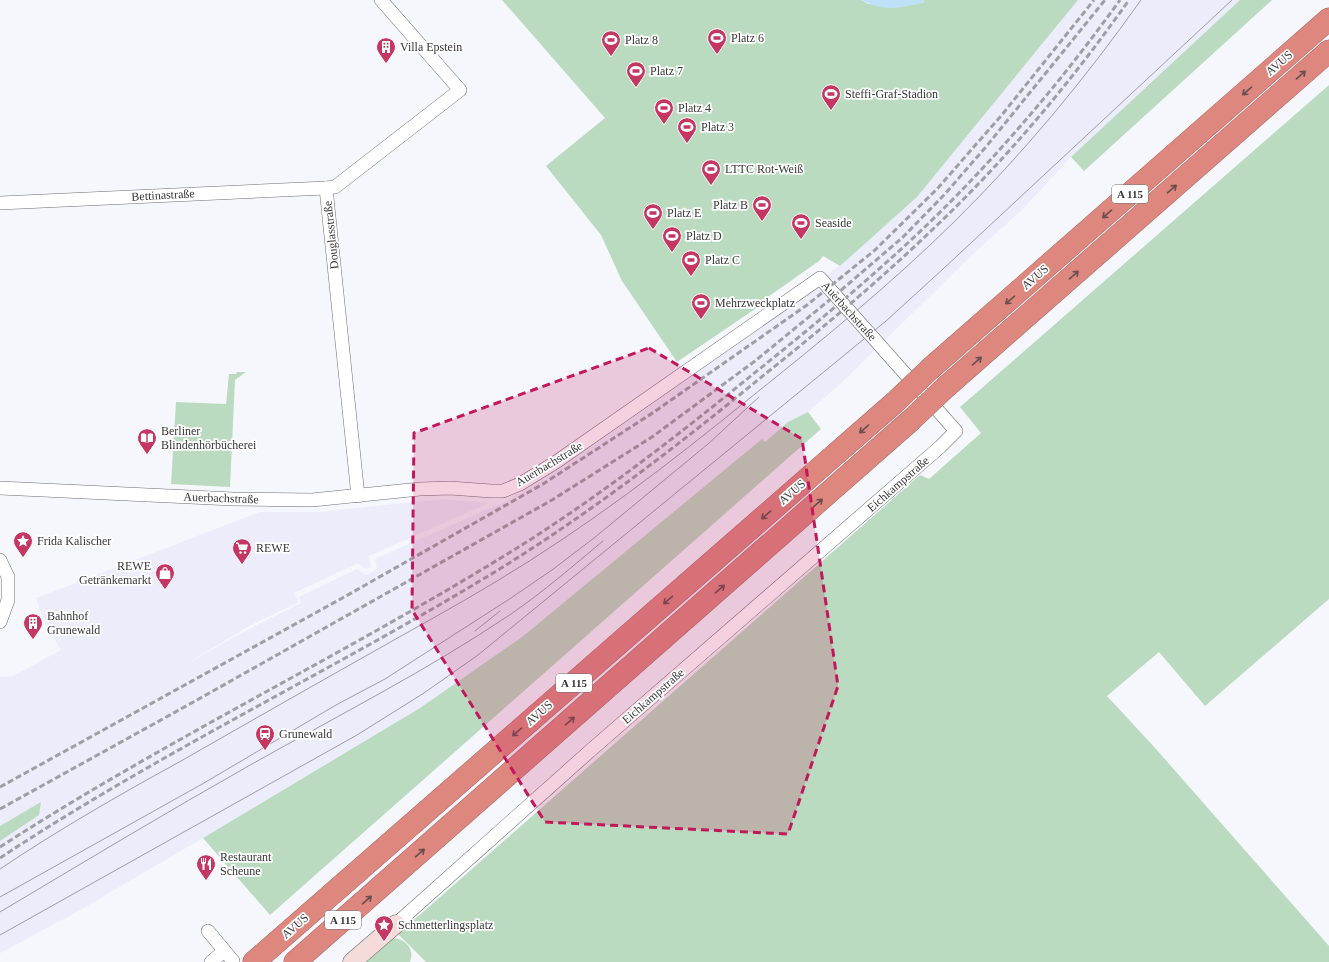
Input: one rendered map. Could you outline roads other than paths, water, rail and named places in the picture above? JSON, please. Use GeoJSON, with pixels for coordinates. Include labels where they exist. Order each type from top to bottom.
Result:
{"type":"FeatureCollection","features":[{"type":"Feature","properties":{"kind":"highway","name":"AVUS"},"geometry":{"type":"LineString","coordinates":[[244,961],[893,404],[931,368],[1329,19]]}},
{"type":"Feature","properties":{"kind":"highway","name":"AVUS"},"geometry":{"type":"LineString","coordinates":[[295,962],[910,422],[947,386],[1329,51]]}},
{"type":"Feature","properties":{"kind":"street","name":"Douglasstraße"},"geometry":{"type":"LineString","coordinates":[[358,496],[326,188],[336,187],[460,90],[381,0]]}},
{"type":"Feature","properties":{"kind":"street","name":"Bettinastraße"},"geometry":{"type":"LineString","coordinates":[[0,203],[326,188]]}},
{"type":"Feature","properties":{"kind":"street","name":"Auerbachstraße"},"geometry":{"type":"LineString","coordinates":[[0,488],[241,499],[312,500],[420,489],[450,488],[503,491],[520,484],[556,462],[820,278],[956,431]]}},
{"type":"Feature","properties":{"kind":"street","name":"Eichkampstraße"},"geometry":{"type":"LineString","coordinates":[[352,962],[591,750],[940,447],[956,431]]}},
{"type":"Feature","properties":{"kind":"street"},"geometry":{"type":"LineString","coordinates":[[0,560],[8,577],[4,592],[8,600],[0,622]]}},
{"type":"Feature","properties":{"kind":"street"},"geometry":{"type":"LineString","coordinates":[[208,932],[224,951],[244,961]]}},
{"type":"Feature","properties":{"kind":"street"},"geometry":{"type":"LineString","coordinates":[[211,962],[224,951]]}},
{"type":"Feature","properties":{"kind":"water"},"geometry":{"type":"Polygon","coordinates":[[[862,0],[924,0],[923,3],[885,8],[878,7],[862,0]]]}},
{"type":"Feature","properties":{"kind":"tram line"},"geometry":{"type":"LineString","coordinates":[[0,869],[44,840],[112,800],[497,581],[563,539],[658,471],[720,423],[854,313],[954,222],[1029,143],[1098,58],[1141,0]]}},
{"type":"Feature","properties":{"kind":"tram line"},"geometry":{"type":"LineString","coordinates":[[0,935],[357,735],[424,693],[478,655],[886,321],[1232,0]]}},
{"type":"Feature","properties":{"kind":"tram line"},"geometry":{"type":"LineString","coordinates":[[0,897],[204,783],[336,705],[385,679],[511,598],[552,570],[594,538],[708,444],[759,397]]}},
{"type":"Feature","properties":{"kind":"tram line"},"geometry":{"type":"LineString","coordinates":[[0,912],[220,782],[383,692],[480,635],[523,606],[603,541]]}},
{"type":"Feature","properties":{"kind":"tram line"},"geometry":{"type":"LineString","coordinates":[[475,631],[500,611]]}},
{"type":"Feature","properties":{"kind":"railway"},"geometry":{"type":"LineString","coordinates":[[0,787],[346,596],[543,484],[654,412],[807,305],[875,250],[937,189],[1001,116],[1094,0]]}},
{"type":"Feature","properties":{"kind":"railway"},"geometry":{"type":"LineString","coordinates":[[0,809],[552,500],[652,437],[755,361],[903,237],[944,195],[985,148],[1105,0]]}},
{"type":"Feature","properties":{"kind":"railway"},"geometry":{"type":"LineString","coordinates":[[0,847],[127,769],[453,587],[548,528],[638,465],[724,398],[820,319],[887,262],[930,222],[981,170],[1030,115],[1120,0]]}},
{"type":"Feature","properties":{"kind":"railway"},"geometry":{"type":"LineString","coordinates":[[0,858],[122,782],[374,642],[498,570],[566,526],[664,455],[848,306],[912,249],[960,203],[1037,119],[1084,61],[1129,0]]}},
{"type":"Feature","properties":{"kind":"place","name":"Platz 6"},"geometry":{"type":"Point","coordinates":[717,55]}},
{"type":"Feature","properties":{"kind":"place","name":"Platz 8"},"geometry":{"type":"Point","coordinates":[611,57]}},
{"type":"Feature","properties":{"kind":"place","name":"Villa Epstein"},"geometry":{"type":"Point","coordinates":[386,64]}},
{"type":"Feature","properties":{"kind":"place","name":"Platz 7"},"geometry":{"type":"Point","coordinates":[636,88]}},
{"type":"Feature","properties":{"kind":"place","name":"Steffi-Graf-Stadion"},"geometry":{"type":"Point","coordinates":[831,111]}},
{"type":"Feature","properties":{"kind":"place","name":"Platz 4"},"geometry":{"type":"Point","coordinates":[664,125]}},
{"type":"Feature","properties":{"kind":"place","name":"Platz 3"},"geometry":{"type":"Point","coordinates":[687,144]}},
{"type":"Feature","properties":{"kind":"place","name":"LTTC Rot-Weiß"},"geometry":{"type":"Point","coordinates":[711,186]}},
{"type":"Feature","properties":{"kind":"place","name":"Platz B"},"geometry":{"type":"Point","coordinates":[762,222]}},
{"type":"Feature","properties":{"kind":"place","name":"Platz E"},"geometry":{"type":"Point","coordinates":[653,230]}},
{"type":"Feature","properties":{"kind":"place","name":"Seaside"},"geometry":{"type":"Point","coordinates":[801,240]}},
{"type":"Feature","properties":{"kind":"place","name":"Platz D"},"geometry":{"type":"Point","coordinates":[672,253]}},
{"type":"Feature","properties":{"kind":"place","name":"Platz C"},"geometry":{"type":"Point","coordinates":[691,277]}},
{"type":"Feature","properties":{"kind":"place","name":"Mehrzweckplatz"},"geometry":{"type":"Point","coordinates":[701,320]}},
{"type":"Feature","properties":{"kind":"place","name":"Berliner Blindenhörbücherei"},"geometry":{"type":"Point","coordinates":[147,455]}},
{"type":"Feature","properties":{"kind":"place","name":"Frida Kalischer"},"geometry":{"type":"Point","coordinates":[23,558]}},
{"type":"Feature","properties":{"kind":"place","name":"REWE"},"geometry":{"type":"Point","coordinates":[242,565]}},
{"type":"Feature","properties":{"kind":"place","name":"REWE Getränkemarkt"},"geometry":{"type":"Point","coordinates":[165,590]}},
{"type":"Feature","properties":{"kind":"place","name":"Bahnhof Grunewald"},"geometry":{"type":"Point","coordinates":[33,640]}},
{"type":"Feature","properties":{"kind":"place","name":"Grunewald"},"geometry":{"type":"Point","coordinates":[265,751]}},
{"type":"Feature","properties":{"kind":"place","name":"Restaurant Scheune"},"geometry":{"type":"Point","coordinates":[206,881]}},
{"type":"Feature","properties":{"kind":"place","name":"Schmetterlingsplatz"},"geometry":{"type":"Point","coordinates":[384,942]}}]}
